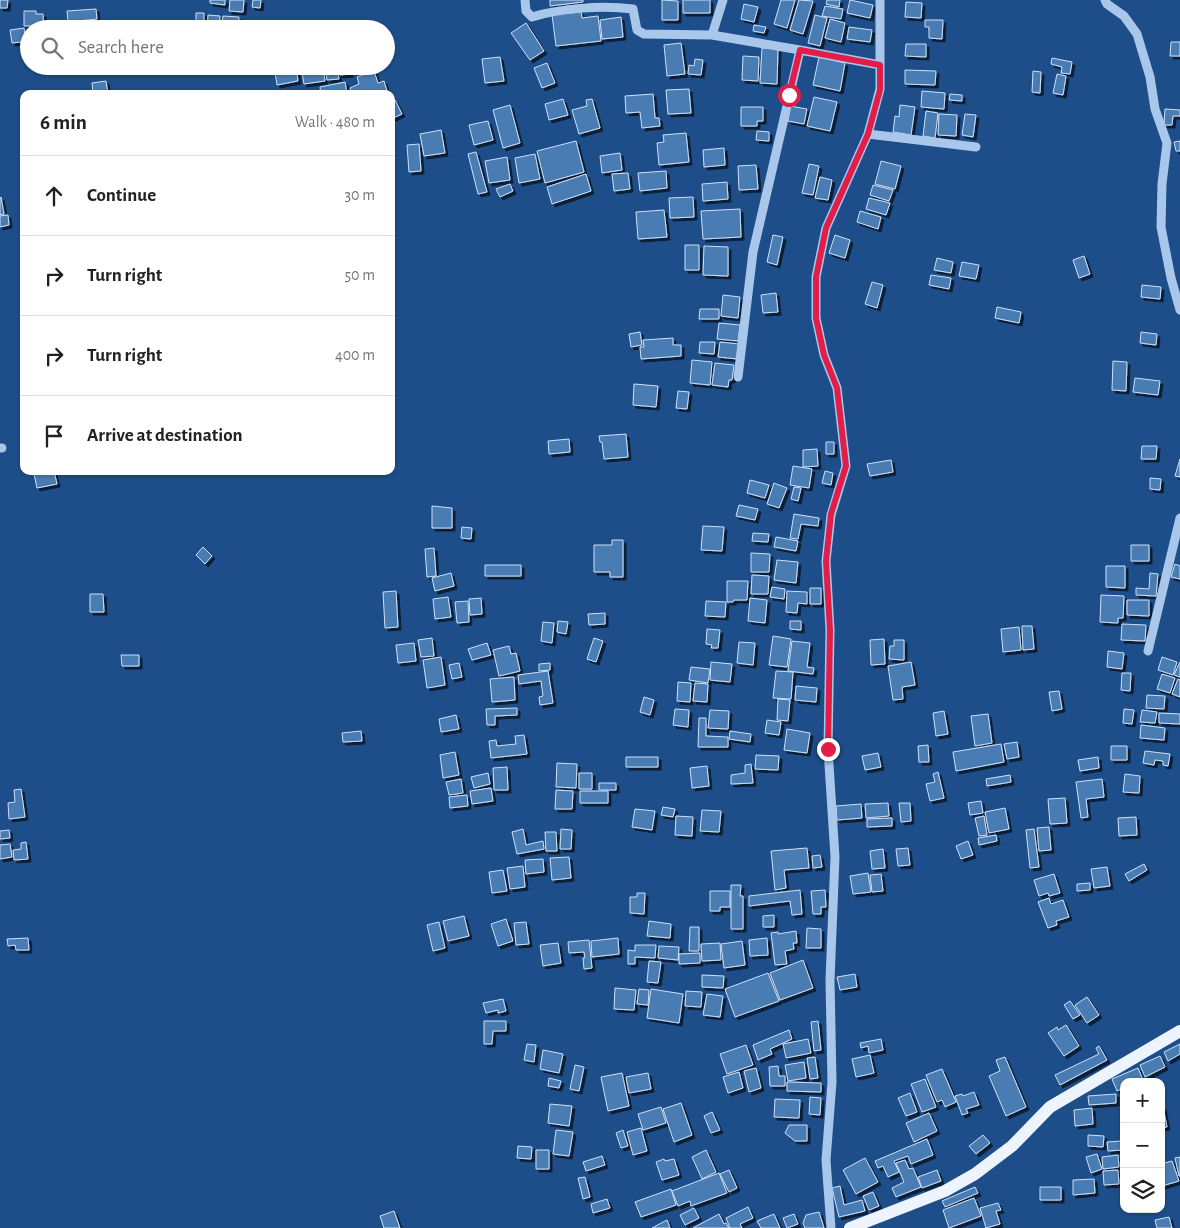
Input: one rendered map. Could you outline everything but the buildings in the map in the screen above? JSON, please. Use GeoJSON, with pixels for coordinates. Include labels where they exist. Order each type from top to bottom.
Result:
{"type":"FeatureCollection","features":[{"type":"Feature","properties":{"kind":"main road"},"geometry":{"type":"LineString","coordinates":[[850,1228],[945,1191],[975,1174],[1012,1146],[1050,1107],[1180,1031]]}},
{"type":"Feature","properties":{"kind":"street"},"geometry":{"type":"LineString","coordinates":[[524,0],[526,11],[532,17],[548,12],[615,6],[633,9],[637,30],[644,34],[712,35],[880,65]]}},
{"type":"Feature","properties":{"kind":"street"},"geometry":{"type":"LineString","coordinates":[[712,35],[723,0]]}},
{"type":"Feature","properties":{"kind":"street"},"geometry":{"type":"LineString","coordinates":[[831,1228],[826,1160],[832,1082],[830,980],[835,857],[828,749],[830,630],[826,561],[831,514],[846,466],[837,388],[824,355],[816,318],[816,277],[826,228],[868,134],[880,90],[880,0]]}},
{"type":"Feature","properties":{"kind":"street"},"geometry":{"type":"LineString","coordinates":[[1106,0],[1107,4],[1124,16],[1137,34],[1150,77],[1155,109],[1167,143],[1162,184],[1161,227],[1171,278],[1180,310]]}},
{"type":"Feature","properties":{"kind":"street"},"geometry":{"type":"LineString","coordinates":[[738,377],[753,252],[800,50]]}},
{"type":"Feature","properties":{"kind":"street"},"geometry":{"type":"LineString","coordinates":[[868,134],[976,147]]}},
{"type":"Feature","properties":{"kind":"street"},"geometry":{"type":"LineString","coordinates":[[1148,651],[1180,518]]}},
{"type":"Feature","properties":{"kind":"route"},"geometry":{"type":"LineString","coordinates":[[789,95],[800,50],[880,65],[880,90],[868,134],[826,228],[816,277],[816,318],[824,355],[837,388],[846,466],[831,514],[826,561],[830,630],[828,749]]}}]}
